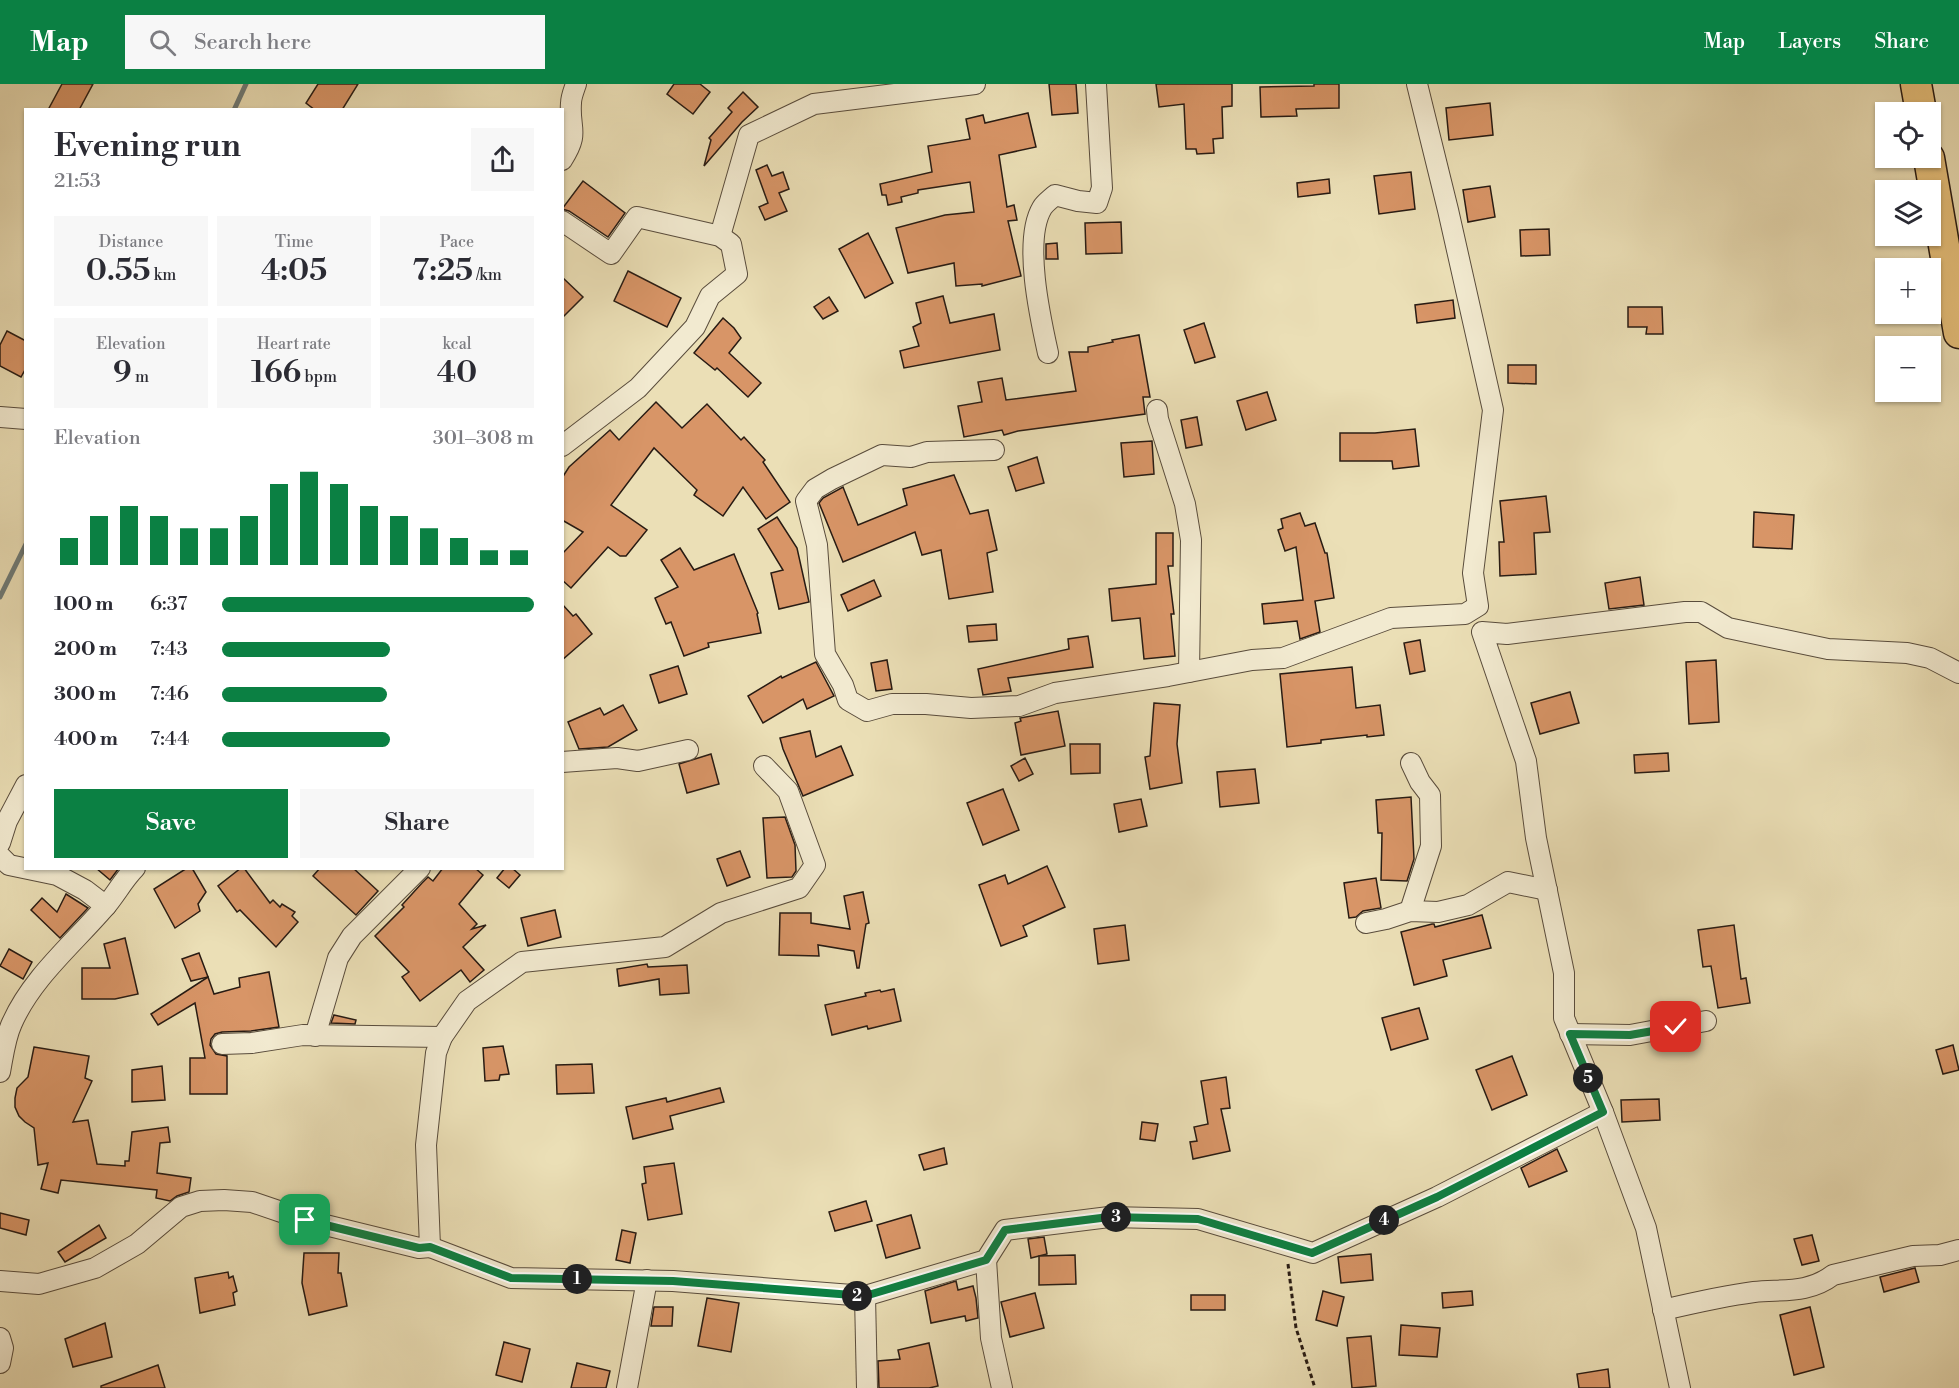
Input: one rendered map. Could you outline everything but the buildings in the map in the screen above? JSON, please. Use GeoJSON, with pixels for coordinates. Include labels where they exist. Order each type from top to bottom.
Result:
{"type":"FeatureCollection","features":[{"type":"Feature","properties":{"kind":"highway"},"geometry":{"type":"LineString","coordinates":[[1916,84],[1919,102]]}},
{"type":"Feature","properties":{"kind":"highway"},"geometry":{"type":"LineString","coordinates":[[1931,168],[1959,333]]}},
{"type":"Feature","properties":{"kind":"street"},"geometry":{"type":"LineString","coordinates":[[564,157],[574,133],[571,102],[576,84]]}},
{"type":"Feature","properties":{"kind":"street"},"geometry":{"type":"LineString","coordinates":[[720,236],[749,135],[814,104],[923,87],[975,84]]}},
{"type":"Feature","properties":{"kind":"street"},"geometry":{"type":"LineString","coordinates":[[1048,353],[1033,270],[1034,230],[1042,207],[1054,195],[1097,203],[1102,188],[1096,84]]}},
{"type":"Feature","properties":{"kind":"street"},"geometry":{"type":"LineString","coordinates":[[994,450],[927,452],[910,457],[894,458],[882,455],[823,484],[815,489],[806,501],[817,545],[825,654],[843,685],[848,700],[867,711],[892,704],[970,708],[1019,706],[1055,693],[1252,660],[1283,658],[1391,618],[1465,614],[1478,606],[1473,573],[1493,410],[1417,84]]}},
{"type":"Feature","properties":{"kind":"street"},"geometry":{"type":"LineString","coordinates":[[564,222],[611,254],[636,217],[720,236],[731,244],[737,274],[710,296],[695,327],[638,388],[567,436]]}},
{"type":"Feature","properties":{"kind":"street"},"geometry":{"type":"LineString","coordinates":[[1157,410],[1185,504],[1191,540],[1189,672]]}},
{"type":"Feature","properties":{"kind":"street"},"geometry":{"type":"LineString","coordinates":[[0,417],[24,419]]}},
{"type":"Feature","properties":{"kind":"street"},"geometry":{"type":"LineString","coordinates":[[1482,632],[1507,634],[1685,612],[1701,612],[1728,628],[1828,650],[1907,653],[1930,658],[1959,673]]}},
{"type":"Feature","properties":{"kind":"street"},"geometry":{"type":"LineString","coordinates":[[1465,614],[1482,632],[1526,761],[1536,838],[1564,973],[1564,1018],[1603,1112],[1646,1228],[1680,1388]]}},
{"type":"Feature","properties":{"kind":"street"},"geometry":{"type":"LineString","coordinates":[[564,762],[617,758],[638,761],[688,750]]}},
{"type":"Feature","properties":{"kind":"street"},"geometry":{"type":"LineString","coordinates":[[1410,911],[1431,846],[1430,795],[1420,782],[1411,763]]}},
{"type":"Feature","properties":{"kind":"street"},"geometry":{"type":"LineString","coordinates":[[430,1247],[426,1145],[436,1053],[442,1037],[467,1001],[522,962],[665,947],[721,913],[799,888],[815,866],[788,791],[764,766]]}},
{"type":"Feature","properties":{"kind":"street"},"geometry":{"type":"LineString","coordinates":[[0,843],[7,821],[24,790]]}},
{"type":"Feature","properties":{"kind":"street"},"geometry":{"type":"LineString","coordinates":[[0,856],[9,865],[24,868]]}},
{"type":"Feature","properties":{"kind":"street"},"geometry":{"type":"LineString","coordinates":[[33,870],[57,875],[85,890],[106,906]]}},
{"type":"Feature","properties":{"kind":"street"},"geometry":{"type":"LineString","coordinates":[[0,1072],[5,1042],[11,1024],[28,992],[106,906],[133,870]]}},
{"type":"Feature","properties":{"kind":"street"},"geometry":{"type":"LineString","coordinates":[[315,1036],[338,958],[352,936],[418,870]]}},
{"type":"Feature","properties":{"kind":"street"},"geometry":{"type":"LineString","coordinates":[[1366,923],[1410,911],[1438,912],[1468,905],[1508,882],[1547,890]]}},
{"type":"Feature","properties":{"kind":"street"},"geometry":{"type":"LineString","coordinates":[[1570,1034],[1630,1035],[1706,1021]]}},
{"type":"Feature","properties":{"kind":"street"},"geometry":{"type":"LineString","coordinates":[[222,1044],[252,1043],[303,1035],[442,1037]]}},
{"type":"Feature","properties":{"kind":"street"},"geometry":{"type":"LineString","coordinates":[[1002,1388],[991,1338],[986,1260],[1005,1230],[1109,1217],[1198,1219],[1312,1253],[1437,1197],[1603,1112]]}},
{"type":"Feature","properties":{"kind":"street"},"geometry":{"type":"LineString","coordinates":[[0,1281],[39,1284],[95,1268],[137,1244],[181,1207],[200,1201],[224,1200],[252,1202],[316,1223],[419,1248],[430,1247],[511,1278],[647,1280],[865,1296],[986,1260]]}},
{"type":"Feature","properties":{"kind":"street"},"geometry":{"type":"LineString","coordinates":[[1663,1310],[1756,1292],[1800,1290],[1833,1275],[1913,1256],[1940,1255],[1959,1250]]}},
{"type":"Feature","properties":{"kind":"street"},"geometry":{"type":"LineString","coordinates":[[627,1388],[647,1280]]}},
{"type":"Feature","properties":{"kind":"street"},"geometry":{"type":"LineString","coordinates":[[865,1296],[867,1388]]}},
{"type":"Feature","properties":{"kind":"street"},"geometry":{"type":"LineString","coordinates":[[0,1338],[3,1348],[0,1363]]}},
{"type":"Feature","properties":{"kind":"path"},"geometry":{"type":"LineString","coordinates":[[1285,1245],[1296,1328],[1315,1388]]}},
{"type":"Feature","properties":{"kind":"waterway"},"geometry":{"type":"LineString","coordinates":[[235,108],[246,84]]}},
{"type":"Feature","properties":{"kind":"waterway"},"geometry":{"type":"LineString","coordinates":[[0,597],[24,548]]}},
{"type":"Feature","properties":{"kind":"route"},"geometry":{"type":"LineString","coordinates":[[305,1220],[419,1248],[430,1247],[511,1278],[673,1281],[865,1296],[986,1260],[1005,1230],[1109,1217],[1198,1219],[1312,1253],[1437,1197],[1603,1112],[1570,1034],[1630,1035],[1676,1027]]}}]}
